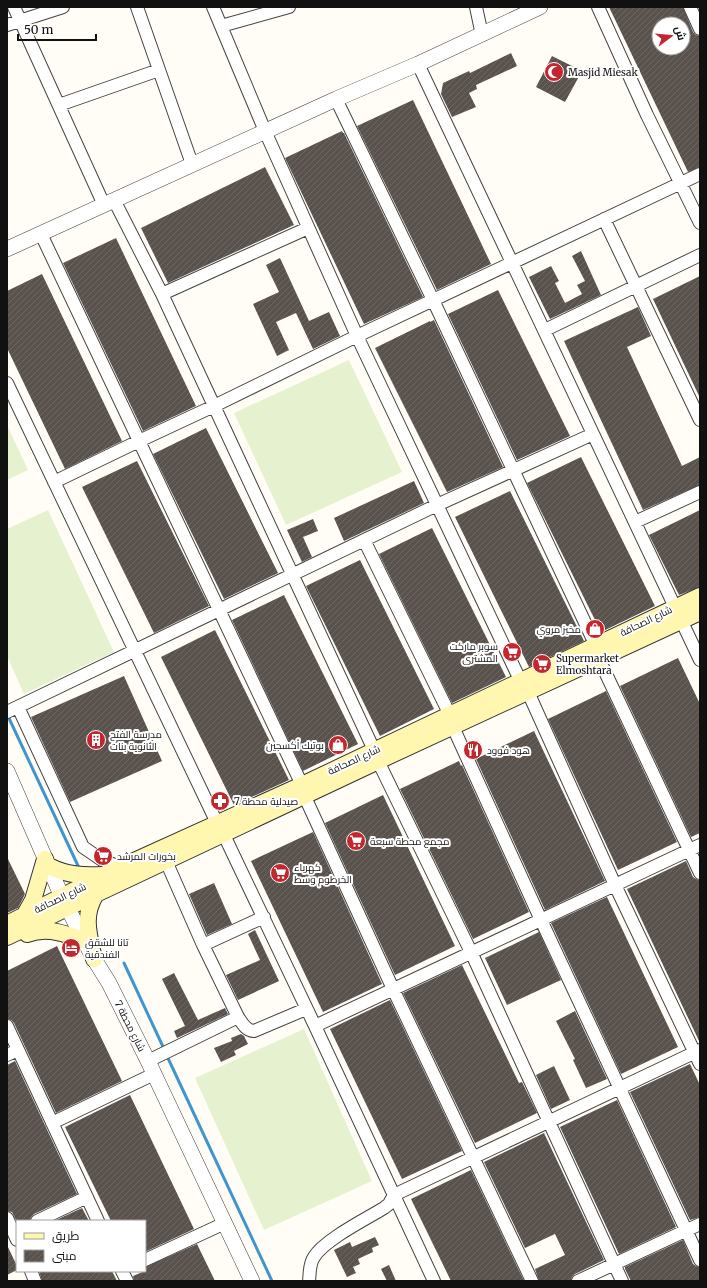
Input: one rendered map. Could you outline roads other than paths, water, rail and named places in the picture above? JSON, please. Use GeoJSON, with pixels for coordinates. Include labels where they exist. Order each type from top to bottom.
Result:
{"type":"FeatureCollection","features":[{"type":"Feature","properties":{"kind":"main road","name":"شارع الصحافة"},"geometry":{"type":"LineString","coordinates":[[7,938],[65,903],[105,875],[121,867],[220,829],[303,791],[678,614],[700,596]]}},
{"type":"Feature","properties":{"kind":"main road","name":"شارع الصحافة"},"geometry":{"type":"LineString","coordinates":[[678,614],[700,612]]}},
{"type":"Feature","properties":{"kind":"main road","name":"شارع الصحافة"},"geometry":{"type":"LineString","coordinates":[[7,924],[24,916],[96,894],[166,861],[220,829]]}},
{"type":"Feature","properties":{"kind":"main road"},"geometry":{"type":"LineString","coordinates":[[24,916],[47,863],[57,871],[75,875],[105,875]]}},
{"type":"Feature","properties":{"kind":"main road"},"geometry":{"type":"LineString","coordinates":[[94,959],[87,914],[90,902],[96,894]]}},
{"type":"Feature","properties":{"kind":"main road"},"geometry":{"type":"LineString","coordinates":[[7,942],[41,930],[56,932],[84,940]]}},
{"type":"Feature","properties":{"kind":"street"},"geometry":{"type":"LineString","coordinates":[[14,7],[59,105],[109,202],[162,294],[376,756],[471,952],[622,1281]]}},
{"type":"Feature","properties":{"kind":"street"},"geometry":{"type":"LineString","coordinates":[[7,25],[64,7]]}},
{"type":"Feature","properties":{"kind":"street"},"geometry":{"type":"LineString","coordinates":[[137,7],[192,164]]}},
{"type":"Feature","properties":{"kind":"street"},"geometry":{"type":"LineString","coordinates":[[213,7],[265,132],[357,336],[525,687],[615,885],[697,1051],[700,1064]]}},
{"type":"Feature","properties":{"kind":"street"},"geometry":{"type":"LineString","coordinates":[[221,26],[289,7]]}},
{"type":"Feature","properties":{"kind":"street"},"geometry":{"type":"LineString","coordinates":[[476,7],[482,35]]}},
{"type":"Feature","properties":{"kind":"street"},"geometry":{"type":"LineString","coordinates":[[7,249],[336,99],[482,35],[540,7]]}},
{"type":"Feature","properties":{"kind":"street"},"geometry":{"type":"LineString","coordinates":[[598,7],[647,115],[700,222]]}},
{"type":"Feature","properties":{"kind":"street"},"geometry":{"type":"LineString","coordinates":[[690,7],[700,29]]}},
{"type":"Feature","properties":{"kind":"street"},"geometry":{"type":"LineString","coordinates":[[418,64],[700,660]]}},
{"type":"Feature","properties":{"kind":"street"},"geometry":{"type":"LineString","coordinates":[[59,105],[159,70]]}},
{"type":"Feature","properties":{"kind":"street"},"geometry":{"type":"LineString","coordinates":[[336,99],[434,300],[700,873]]}},
{"type":"Feature","properties":{"kind":"street"},"geometry":{"type":"LineString","coordinates":[[54,482],[357,336],[700,174]]}},
{"type":"Feature","properties":{"kind":"street"},"geometry":{"type":"LineString","coordinates":[[604,219],[700,420]]}},
{"type":"Feature","properties":{"kind":"street"},"geometry":{"type":"LineString","coordinates":[[162,294],[308,228]]}},
{"type":"Feature","properties":{"kind":"street"},"geometry":{"type":"LineString","coordinates":[[41,234],[303,791],[393,989],[532,1281]]}},
{"type":"Feature","properties":{"kind":"street"},"geometry":{"type":"LineString","coordinates":[[545,330],[700,254]]}},
{"type":"Feature","properties":{"kind":"street"},"geometry":{"type":"LineString","coordinates":[[7,383],[220,829],[264,917],[434,1281]]}},
{"type":"Feature","properties":{"kind":"street"},"geometry":{"type":"LineString","coordinates":[[7,712],[437,505],[593,434]]}},
{"type":"Feature","properties":{"kind":"street"},"geometry":{"type":"LineString","coordinates":[[635,522],[700,492]]}},
{"type":"Feature","properties":{"kind":"street"},"geometry":{"type":"LineString","coordinates":[[364,540],[451,721],[540,920],[700,1260]]}},
{"type":"Feature","properties":{"kind":"street"},"geometry":{"type":"LineString","coordinates":[[18,707],[83,847],[102,860],[138,874]]}},
{"type":"Feature","properties":{"kind":"street","name":"شارع محطة 7"},"geometry":{"type":"LineString","coordinates":[[7,771],[65,903],[94,959],[109,983],[151,1067],[252,1281]]}},
{"type":"Feature","properties":{"kind":"street"},"geometry":{"type":"LineString","coordinates":[[315,1026],[700,844]]}},
{"type":"Feature","properties":{"kind":"street"},"geometry":{"type":"LineString","coordinates":[[166,861],[203,945],[238,1017],[247,1029],[254,1031],[306,1009]]}},
{"type":"Feature","properties":{"kind":"street"},"geometry":{"type":"LineString","coordinates":[[203,945],[264,917]]}},
{"type":"Feature","properties":{"kind":"street"},"geometry":{"type":"LineString","coordinates":[[52,1123],[238,1017]]}},
{"type":"Feature","properties":{"kind":"street"},"geometry":{"type":"LineString","coordinates":[[7,1026],[12,1052],[52,1123],[98,1220]]}},
{"type":"Feature","properties":{"kind":"street"},"geometry":{"type":"LineString","coordinates":[[309,1281],[310,1268],[313,1258],[319,1250],[331,1240],[384,1208],[389,1204],[394,1195],[697,1051]]}},
{"type":"Feature","properties":{"kind":"street"},"geometry":{"type":"LineString","coordinates":[[39,1220],[87,1197]]}},
{"type":"Feature","properties":{"kind":"street"},"geometry":{"type":"LineString","coordinates":[[7,1218],[14,1235]]}},
{"type":"Feature","properties":{"kind":"street"},"geometry":{"type":"LineString","coordinates":[[146,1260],[225,1223]]}},
{"type":"Feature","properties":{"kind":"street"},"geometry":{"type":"LineString","coordinates":[[578,1281],[700,1224]]}},
{"type":"Feature","properties":{"kind":"street"},"geometry":{"type":"LineString","coordinates":[[32,1272],[36,1281]]}},
{"type":"Feature","properties":{"kind":"street"},"geometry":{"type":"LineString","coordinates":[[122,1272],[127,1281]]}},
{"type":"Feature","properties":{"kind":"waterway"},"geometry":{"type":"LineString","coordinates":[[7,714],[80,870]]}},
{"type":"Feature","properties":{"kind":"waterway"},"geometry":{"type":"LineString","coordinates":[[124,963],[165,1051]]}},
{"type":"Feature","properties":{"kind":"waterway"},"geometry":{"type":"LineString","coordinates":[[167,1056],[272,1281]]}},
{"type":"Feature","properties":{"kind":"place","name":"Masjid Miesak"},"geometry":{"type":"Point","coordinates":[554,72]}},
{"type":"Feature","properties":{"kind":"place","name":"مخبز مروي"},"geometry":{"type":"Point","coordinates":[595,629]}},
{"type":"Feature","properties":{"kind":"place","name":"سوبر ماركت المشترى"},"geometry":{"type":"Point","coordinates":[512,652]}},
{"type":"Feature","properties":{"kind":"place","name":"Supermarket Elmoshtara"},"geometry":{"type":"Point","coordinates":[542,664]}},
{"type":"Feature","properties":{"kind":"place","name":"مدرسة الفتح الثانوية بنات"},"geometry":{"type":"Point","coordinates":[96,740]}},
{"type":"Feature","properties":{"kind":"place","name":"بوتيك أكسجين"},"geometry":{"type":"Point","coordinates":[338,745]}},
{"type":"Feature","properties":{"kind":"place","name":"هود فوود"},"geometry":{"type":"Point","coordinates":[473,750]}},
{"type":"Feature","properties":{"kind":"place","name":"صيدلية محطة 7"},"geometry":{"type":"Point","coordinates":[220,801]}},
{"type":"Feature","properties":{"kind":"place","name":"مجمع محطة سبعة"},"geometry":{"type":"Point","coordinates":[356,841]}},
{"type":"Feature","properties":{"kind":"place","name":"بخورات المرشد"},"geometry":{"type":"Point","coordinates":[103,856]}},
{"type":"Feature","properties":{"kind":"place","name":"كهرباء الخرطوم وسط"},"geometry":{"type":"Point","coordinates":[280,873]}},
{"type":"Feature","properties":{"kind":"place","name":"تانا للشقق الفندقية"},"geometry":{"type":"Point","coordinates":[71,948]}}]}
